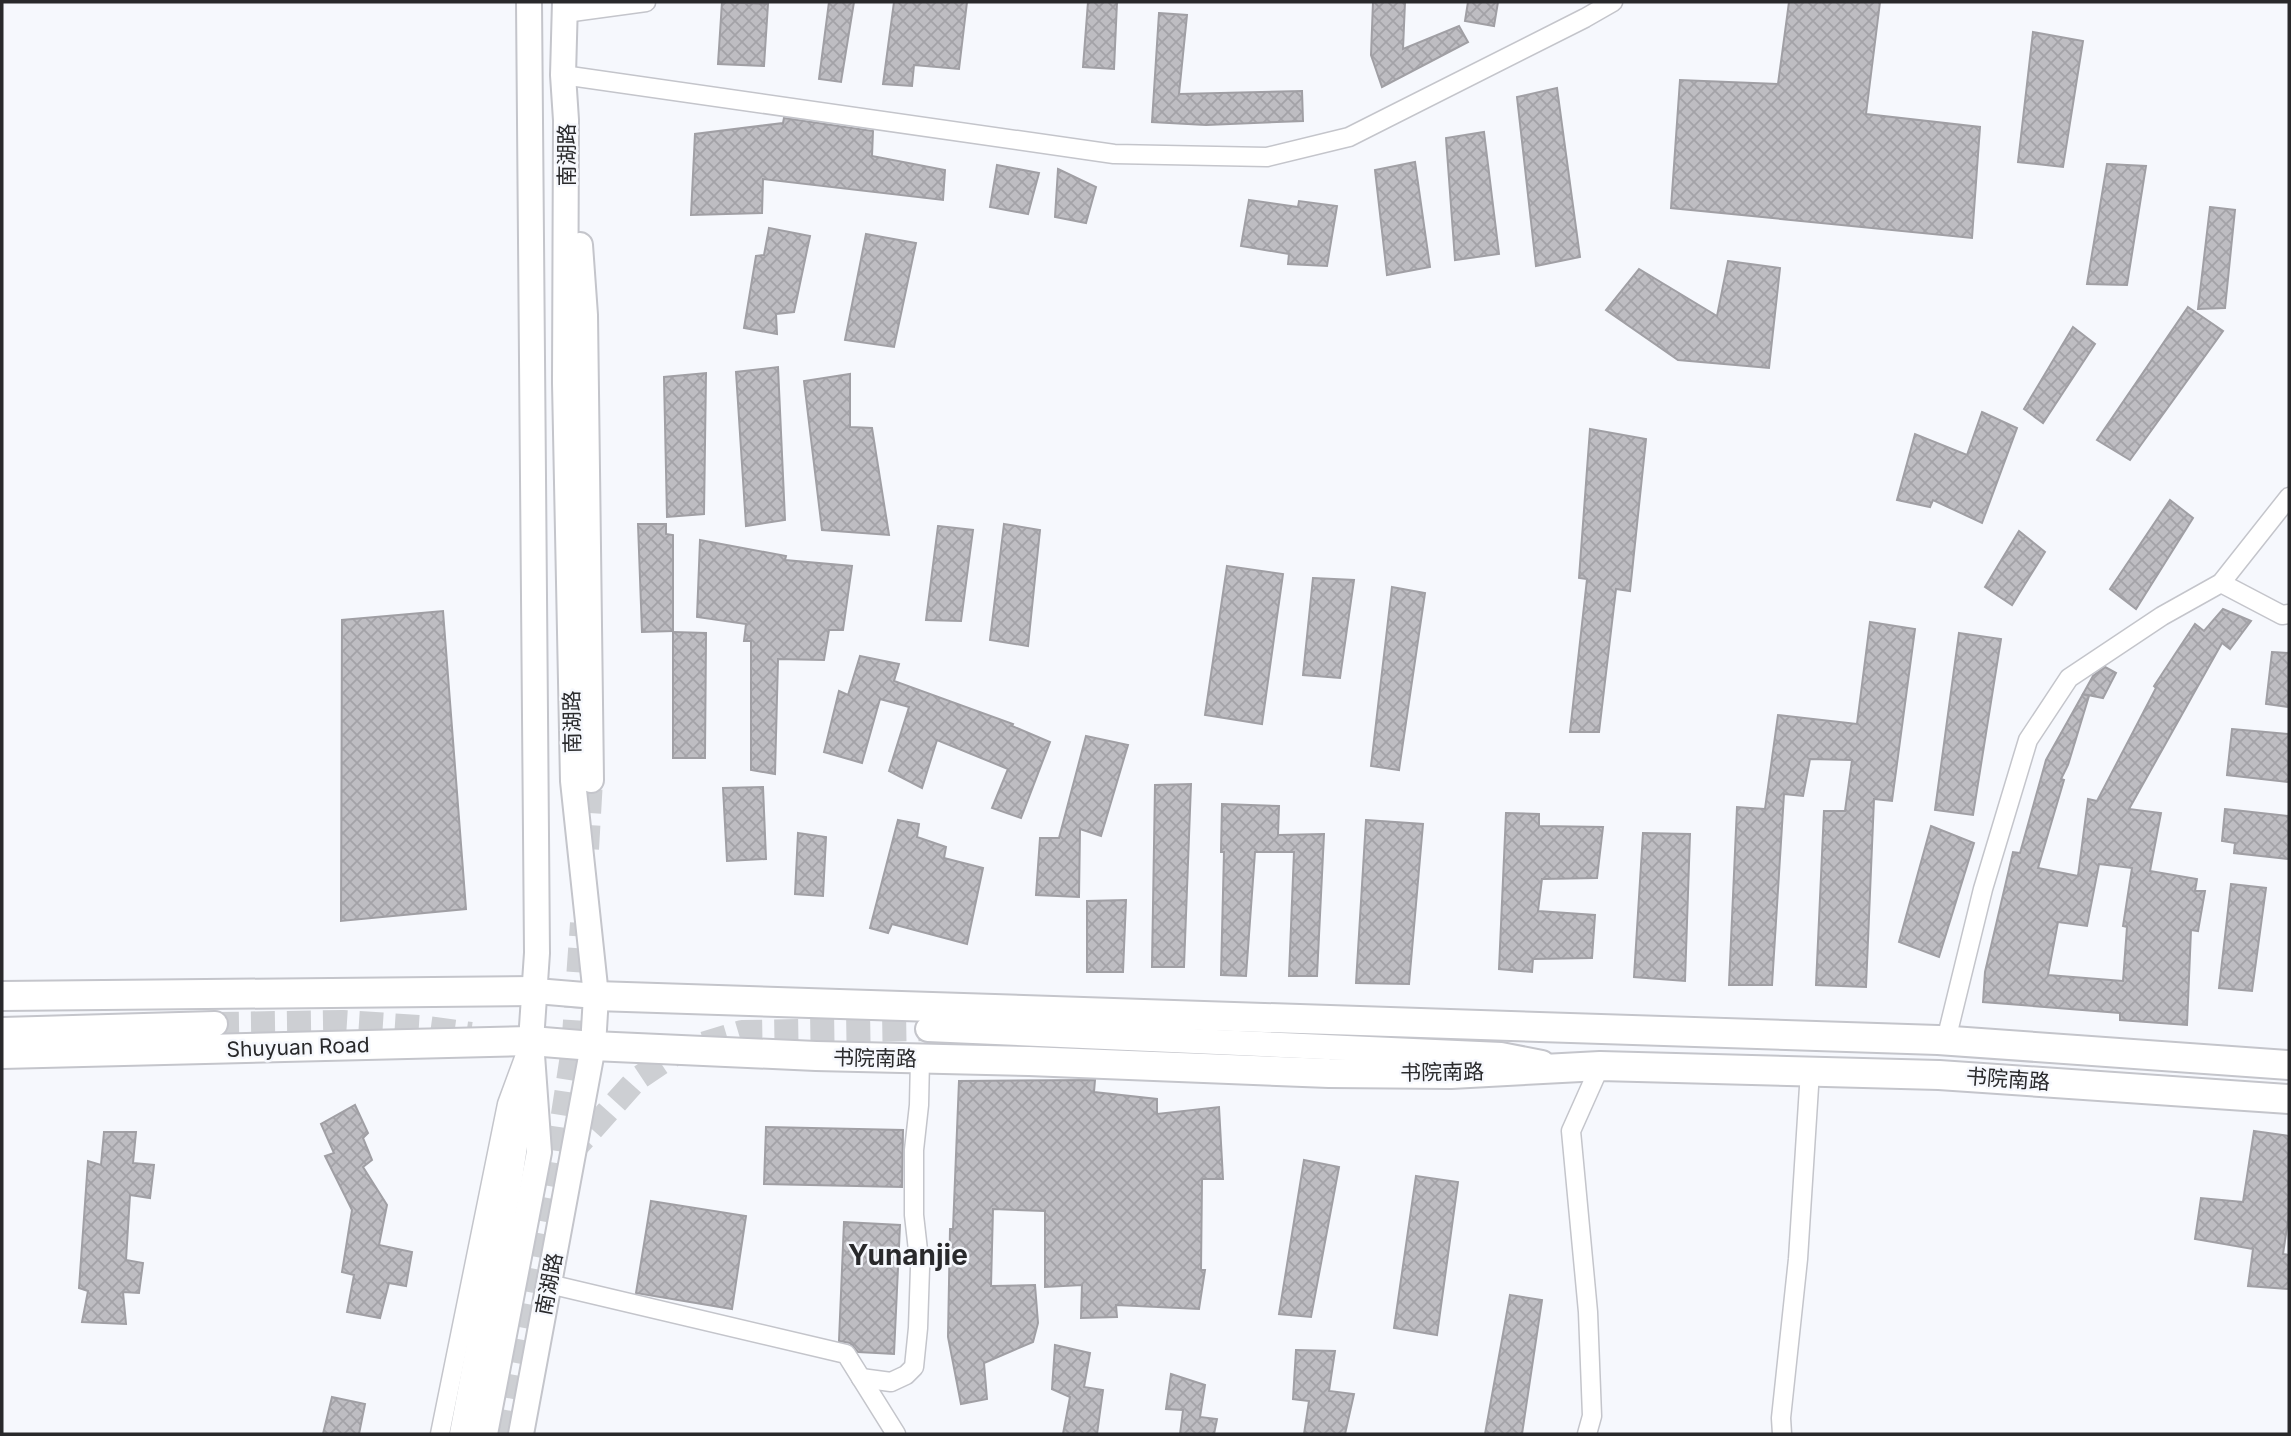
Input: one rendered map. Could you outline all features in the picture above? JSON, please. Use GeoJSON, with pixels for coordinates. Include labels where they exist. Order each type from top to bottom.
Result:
{"type":"FeatureCollection","features":[{"type":"Feature","properties":{"kind":"main road","name":"南湖路"},"geometry":{"type":"LineString","coordinates":[[485,1434],[539,1152],[531,1041],[537,939],[529,2]]}},
{"type":"Feature","properties":{"kind":"main road","name":"南湖路"},"geometry":{"type":"LineString","coordinates":[[521,1434],[593,1046],[596,996],[573,780],[565,383],[565,7]]}},
{"type":"Feature","properties":{"kind":"main road"},"geometry":{"type":"LineString","coordinates":[[566,120],[576,183],[585,315],[591,780]]}},
{"type":"Feature","properties":{"kind":"main road"},"geometry":{"type":"LineString","coordinates":[[2,996],[536,991],[596,996]]}},
{"type":"Feature","properties":{"kind":"main road","name":"书院南路"},"geometry":{"type":"LineString","coordinates":[[596,996],[1946,1040],[2289,1065]]}},
{"type":"Feature","properties":{"kind":"main road"},"geometry":{"type":"LineString","coordinates":[[2,1030],[215,1024]]}},
{"type":"Feature","properties":{"kind":"main road"},"geometry":{"type":"LineString","coordinates":[[928,1030],[1501,1055],[1565,1066]]}},
{"type":"Feature","properties":{"kind":"main road"},"geometry":{"type":"LineString","coordinates":[[462,1434],[510,1179],[531,1041]]}},
{"type":"Feature","properties":{"kind":"main road","name":"Shuyuan Road"},"geometry":{"type":"LineString","coordinates":[[2,1054],[531,1041],[593,1046]]}},
{"type":"Feature","properties":{"kind":"main road","name":"书院南路"},"geometry":{"type":"LineString","coordinates":[[593,1046],[1329,1073],[1451,1074],[1600,1066],[1939,1075],[2289,1099]]}},
{"type":"Feature","properties":{"kind":"street"},"geometry":{"type":"LineString","coordinates":[[565,7],[646,2]]}},
{"type":"Feature","properties":{"kind":"street"},"geometry":{"type":"LineString","coordinates":[[563,75],[1114,155],[1267,157],[1349,137],[1589,10],[1613,2]]}},
{"type":"Feature","properties":{"kind":"street"},"geometry":{"type":"LineString","coordinates":[[1946,1040],[1983,889],[2028,740],[2069,678],[2161,616],[2221,583],[2289,497]]}},
{"type":"Feature","properties":{"kind":"street"},"geometry":{"type":"LineString","coordinates":[[2221,583],[2282,615],[2289,614]]}},
{"type":"Feature","properties":{"kind":"street"},"geometry":{"type":"LineString","coordinates":[[440,1434],[507,1104],[531,1041]]}},
{"type":"Feature","properties":{"kind":"street"},"geometry":{"type":"LineString","coordinates":[[861,1378],[891,1382],[906,1375],[914,1367],[920,1268],[914,1215],[914,1150],[920,1059]]}},
{"type":"Feature","properties":{"kind":"street"},"geometry":{"type":"LineString","coordinates":[[1587,1434],[1592,1416],[1588,1312],[1571,1131],[1600,1066]]}},
{"type":"Feature","properties":{"kind":"street"},"geometry":{"type":"LineString","coordinates":[[1782,1434],[1811,1072]]}},
{"type":"Feature","properties":{"kind":"street"},"geometry":{"type":"LineString","coordinates":[[549,1284],[846,1354],[896,1434]]}},
{"type":"Feature","properties":{"kind":"building"},"geometry":{"type":"Polygon","coordinates":[[[722,2],[768,4],[764,66],[718,64],[722,2]]]}},
{"type":"Feature","properties":{"kind":"building"},"geometry":{"type":"Polygon","coordinates":[[[829,2],[854,2],[841,82],[819,79],[829,2]]]}},
{"type":"Feature","properties":{"kind":"building"},"geometry":{"type":"Polygon","coordinates":[[[894,2],[967,2],[959,69],[914,65],[912,86],[883,84],[894,2]]]}},
{"type":"Feature","properties":{"kind":"building"},"geometry":{"type":"Polygon","coordinates":[[[1088,2],[1117,2],[1114,69],[1083,67],[1088,2]]]}},
{"type":"Feature","properties":{"kind":"building"},"geometry":{"type":"Polygon","coordinates":[[[1373,2],[1405,2],[1403,49],[1459,26],[1468,42],[1382,87],[1371,55],[1373,2]]]}},
{"type":"Feature","properties":{"kind":"building"},"geometry":{"type":"Polygon","coordinates":[[[1468,2],[1498,2],[1494,26],[1465,21],[1468,2]]]}},
{"type":"Feature","properties":{"kind":"building"},"geometry":{"type":"Polygon","coordinates":[[[1789,2],[1880,2],[1866,114],[1980,127],[1972,238],[1671,208],[1680,80],[1778,84],[1789,2]]]}},
{"type":"Feature","properties":{"kind":"building"},"geometry":{"type":"Polygon","coordinates":[[[1159,13],[1187,15],[1179,94],[1302,91],[1303,121],[1206,125],[1152,122],[1159,13]]]}},
{"type":"Feature","properties":{"kind":"building"},"geometry":{"type":"Polygon","coordinates":[[[2033,32],[2083,41],[2063,167],[2018,162],[2033,32]]]}},
{"type":"Feature","properties":{"kind":"building"},"geometry":{"type":"Polygon","coordinates":[[[1557,88],[1580,257],[1536,266],[1517,97],[1557,88]]]}},
{"type":"Feature","properties":{"kind":"building"},"geometry":{"type":"Polygon","coordinates":[[[784,118],[873,131],[872,156],[945,170],[943,200],[763,179],[762,213],[691,215],[695,134],[783,123],[784,118]]]}},
{"type":"Feature","properties":{"kind":"building"},"geometry":{"type":"Polygon","coordinates":[[[1484,132],[1499,254],[1455,260],[1446,138],[1484,132]]]}},
{"type":"Feature","properties":{"kind":"building"},"geometry":{"type":"Polygon","coordinates":[[[1415,162],[1430,267],[1387,275],[1375,170],[1415,162]]]}},
{"type":"Feature","properties":{"kind":"building"},"geometry":{"type":"Polygon","coordinates":[[[2107,164],[2146,166],[2127,285],[2087,284],[2107,164]]]}},
{"type":"Feature","properties":{"kind":"building"},"geometry":{"type":"Polygon","coordinates":[[[997,165],[1039,173],[1028,214],[990,207],[997,165]]]}},
{"type":"Feature","properties":{"kind":"building"},"geometry":{"type":"Polygon","coordinates":[[[1058,169],[1096,187],[1086,223],[1055,217],[1058,169]]]}},
{"type":"Feature","properties":{"kind":"building"},"geometry":{"type":"Polygon","coordinates":[[[1249,200],[1298,207],[1299,201],[1337,206],[1327,266],[1288,264],[1289,254],[1241,246],[1249,200]]]}},
{"type":"Feature","properties":{"kind":"building"},"geometry":{"type":"Polygon","coordinates":[[[2210,207],[2235,210],[2225,308],[2198,309],[2210,207]]]}},
{"type":"Feature","properties":{"kind":"building"},"geometry":{"type":"Polygon","coordinates":[[[769,228],[810,236],[794,312],[776,314],[777,334],[744,328],[756,256],[764,255],[769,228]]]}},
{"type":"Feature","properties":{"kind":"building"},"geometry":{"type":"Polygon","coordinates":[[[866,234],[916,243],[894,347],[845,340],[866,234]]]}},
{"type":"Feature","properties":{"kind":"building"},"geometry":{"type":"Polygon","coordinates":[[[1728,261],[1780,268],[1769,368],[1678,360],[1606,310],[1639,269],[1717,316],[1728,261]]]}},
{"type":"Feature","properties":{"kind":"building"},"geometry":{"type":"Polygon","coordinates":[[[2188,307],[2223,331],[2130,460],[2097,440],[2188,307]]]}},
{"type":"Feature","properties":{"kind":"building"},"geometry":{"type":"Polygon","coordinates":[[[2073,327],[2095,344],[2043,423],[2024,409],[2073,327]]]}},
{"type":"Feature","properties":{"kind":"building"},"geometry":{"type":"Polygon","coordinates":[[[778,367],[785,520],[746,526],[736,372],[778,367]]]}},
{"type":"Feature","properties":{"kind":"building"},"geometry":{"type":"Polygon","coordinates":[[[706,373],[704,514],[667,517],[664,377],[706,373]]]}},
{"type":"Feature","properties":{"kind":"building"},"geometry":{"type":"Polygon","coordinates":[[[850,374],[850,427],[872,428],[889,535],[822,530],[804,381],[850,374]]]}},
{"type":"Feature","properties":{"kind":"building"},"geometry":{"type":"Polygon","coordinates":[[[1982,412],[2017,428],[1982,523],[1933,500],[1930,507],[1897,500],[1915,434],[1967,455],[1982,412]]]}},
{"type":"Feature","properties":{"kind":"building"},"geometry":{"type":"Polygon","coordinates":[[[1590,429],[1646,439],[1630,591],[1616,589],[1599,732],[1570,732],[1587,579],[1579,578],[1590,429]]]}},
{"type":"Feature","properties":{"kind":"building"},"geometry":{"type":"Polygon","coordinates":[[[2170,500],[2193,518],[2136,609],[2110,589],[2170,500]]]}},
{"type":"Feature","properties":{"kind":"building"},"geometry":{"type":"Polygon","coordinates":[[[638,524],[666,524],[666,534],[673,535],[673,631],[642,632],[638,524]]]}},
{"type":"Feature","properties":{"kind":"building"},"geometry":{"type":"Polygon","coordinates":[[[1004,524],[1040,530],[1028,646],[990,640],[1004,524]]]}},
{"type":"Feature","properties":{"kind":"building"},"geometry":{"type":"Polygon","coordinates":[[[938,526],[973,530],[961,621],[926,620],[938,526]]]}},
{"type":"Feature","properties":{"kind":"building"},"geometry":{"type":"Polygon","coordinates":[[[2019,531],[2045,552],[2012,605],[1985,587],[2019,531]]]}},
{"type":"Feature","properties":{"kind":"building"},"geometry":{"type":"Polygon","coordinates":[[[700,540],[786,556],[785,560],[852,566],[843,630],[829,630],[824,660],[778,659],[775,774],[751,770],[751,641],[744,641],[746,624],[697,617],[700,540]]]}},
{"type":"Feature","properties":{"kind":"building"},"geometry":{"type":"Polygon","coordinates":[[[1227,566],[1283,574],[1262,724],[1205,715],[1227,566]]]}},
{"type":"Feature","properties":{"kind":"building"},"geometry":{"type":"Polygon","coordinates":[[[1313,578],[1354,580],[1340,678],[1303,675],[1313,578]]]}},
{"type":"Feature","properties":{"kind":"building"},"geometry":{"type":"Polygon","coordinates":[[[1392,587],[1425,593],[1399,770],[1371,766],[1392,587]]]}},
{"type":"Feature","properties":{"kind":"building"},"geometry":{"type":"Polygon","coordinates":[[[2223,609],[2251,621],[2230,649],[2222,643],[2129,809],[2161,813],[2150,871],[2197,879],[2195,891],[2205,891],[2198,931],[2191,930],[2187,1025],[2120,1020],[2120,1013],[1983,1002],[1985,972],[2013,852],[2020,853],[2046,760],[2083,694],[2089,696],[2068,765],[2061,779],[2064,780],[2038,868],[2078,876],[2088,799],[2097,801],[2156,688],[2154,686],[2195,624],[2204,631],[2223,609]],[[2099,864],[2087,926],[2058,922],[2048,975],[2123,981],[2127,927],[2123,926],[2132,868],[2099,864]]]}},
{"type":"Feature","properties":{"kind":"building"},"geometry":{"type":"Polygon","coordinates":[[[443,611],[466,909],[341,921],[342,620],[443,611]]]}},
{"type":"Feature","properties":{"kind":"building"},"geometry":{"type":"Polygon","coordinates":[[[1870,622],[1915,629],[1892,801],[1874,799],[1866,987],[1816,985],[1824,811],[1845,811],[1852,760],[1810,759],[1803,796],[1784,794],[1772,985],[1729,985],[1737,807],[1765,809],[1778,715],[1857,724],[1870,622]]]}},
{"type":"Feature","properties":{"kind":"building"},"geometry":{"type":"Polygon","coordinates":[[[673,632],[706,633],[705,758],[673,758],[673,632]]]}},
{"type":"Feature","properties":{"kind":"building"},"geometry":{"type":"Polygon","coordinates":[[[1959,633],[2001,639],[1973,815],[1935,810],[1959,633]]]}},
{"type":"Feature","properties":{"kind":"building"},"geometry":{"type":"Polygon","coordinates":[[[2272,652],[2289,653],[2289,707],[2266,704],[2272,652]]]}},
{"type":"Feature","properties":{"kind":"building"},"geometry":{"type":"Polygon","coordinates":[[[860,656],[899,664],[894,681],[1013,724],[1012,726],[1050,742],[1021,818],[992,808],[1008,769],[937,740],[922,788],[889,771],[909,707],[880,699],[862,763],[824,752],[839,691],[848,695],[860,656]]]}},
{"type":"Feature","properties":{"kind":"building"},"geometry":{"type":"Polygon","coordinates":[[[2105,667],[2116,673],[2103,698],[2083,694],[2093,676],[2105,667]]]}},
{"type":"Feature","properties":{"kind":"building"},"geometry":{"type":"Polygon","coordinates":[[[2232,729],[2289,734],[2289,782],[2227,775],[2232,729]]]}},
{"type":"Feature","properties":{"kind":"building"},"geometry":{"type":"Polygon","coordinates":[[[1086,736],[1128,745],[1101,836],[1080,829],[1079,897],[1036,895],[1040,838],[1059,838],[1086,736]]]}},
{"type":"Feature","properties":{"kind":"building"},"geometry":{"type":"Polygon","coordinates":[[[1191,784],[1184,967],[1152,967],[1155,785],[1191,784]]]}},
{"type":"Feature","properties":{"kind":"building"},"geometry":{"type":"Polygon","coordinates":[[[763,787],[766,859],[727,861],[723,788],[763,787]]]}},
{"type":"Feature","properties":{"kind":"building"},"geometry":{"type":"Polygon","coordinates":[[[1222,804],[1279,806],[1278,835],[1324,834],[1317,976],[1289,976],[1294,852],[1255,852],[1246,976],[1221,975],[1224,852],[1221,852],[1222,804]]]}},
{"type":"Feature","properties":{"kind":"building"},"geometry":{"type":"Polygon","coordinates":[[[2225,809],[2289,816],[2289,859],[2234,853],[2235,843],[2222,841],[2225,809]]]}},
{"type":"Feature","properties":{"kind":"building"},"geometry":{"type":"Polygon","coordinates":[[[1506,813],[1539,814],[1539,826],[1603,827],[1597,878],[1542,879],[1538,911],[1595,915],[1592,958],[1533,959],[1532,972],[1499,969],[1506,813]]]}},
{"type":"Feature","properties":{"kind":"building"},"geometry":{"type":"Polygon","coordinates":[[[898,820],[919,824],[917,837],[946,847],[944,858],[983,868],[967,944],[892,924],[888,933],[870,928],[898,820]]]}},
{"type":"Feature","properties":{"kind":"building"},"geometry":{"type":"Polygon","coordinates":[[[1366,820],[1423,824],[1409,984],[1356,983],[1366,820]]]}},
{"type":"Feature","properties":{"kind":"building"},"geometry":{"type":"Polygon","coordinates":[[[1931,826],[1974,843],[1939,957],[1899,942],[1931,826]]]}},
{"type":"Feature","properties":{"kind":"building"},"geometry":{"type":"Polygon","coordinates":[[[798,833],[826,837],[823,896],[795,894],[798,833]]]}},
{"type":"Feature","properties":{"kind":"building"},"geometry":{"type":"Polygon","coordinates":[[[1643,833],[1690,834],[1685,981],[1634,977],[1643,833]]]}},
{"type":"Feature","properties":{"kind":"building"},"geometry":{"type":"Polygon","coordinates":[[[2231,884],[2266,888],[2252,991],[2219,988],[2231,884]]]}},
{"type":"Feature","properties":{"kind":"building"},"geometry":{"type":"Polygon","coordinates":[[[1126,900],[1123,972],[1087,972],[1087,901],[1126,900]]]}},
{"type":"Feature","properties":{"kind":"building"},"geometry":{"type":"Polygon","coordinates":[[[1095,1080],[1094,1092],[1157,1099],[1157,1114],[1219,1107],[1223,1179],[1202,1179],[1201,1270],[1205,1270],[1199,1309],[1116,1305],[1117,1317],[1081,1318],[1082,1285],[1045,1287],[1045,1211],[993,1209],[991,1286],[1035,1285],[1038,1323],[1033,1342],[984,1363],[987,1399],[961,1404],[948,1337],[950,1229],[953,1229],[959,1081],[1095,1080]]]}},
{"type":"Feature","properties":{"kind":"building"},"geometry":{"type":"Polygon","coordinates":[[[355,1105],[368,1133],[363,1138],[372,1160],[363,1167],[387,1205],[379,1245],[412,1252],[406,1286],[389,1283],[380,1318],[347,1312],[354,1275],[342,1272],[352,1210],[325,1156],[334,1153],[321,1124],[355,1105]]]}},
{"type":"Feature","properties":{"kind":"building"},"geometry":{"type":"Polygon","coordinates":[[[766,1127],[903,1130],[902,1187],[764,1184],[766,1127]]]}},
{"type":"Feature","properties":{"kind":"building"},"geometry":{"type":"Polygon","coordinates":[[[2254,1131],[2289,1136],[2289,1214],[2283,1254],[2289,1255],[2289,1289],[2248,1286],[2253,1249],[2195,1239],[2201,1198],[2243,1202],[2254,1131]]]}},
{"type":"Feature","properties":{"kind":"building"},"geometry":{"type":"Polygon","coordinates":[[[104,1132],[136,1132],[133,1163],[154,1165],[150,1198],[130,1195],[126,1260],[143,1263],[139,1293],[123,1292],[126,1324],[82,1322],[88,1291],[79,1288],[88,1161],[101,1165],[104,1132]]]}},
{"type":"Feature","properties":{"kind":"building"},"geometry":{"type":"Polygon","coordinates":[[[1304,1160],[1339,1167],[1311,1317],[1279,1314],[1304,1160]]]}},
{"type":"Feature","properties":{"kind":"building"},"geometry":{"type":"Polygon","coordinates":[[[1416,1176],[1458,1182],[1437,1335],[1394,1328],[1416,1176]]]}},
{"type":"Feature","properties":{"kind":"building"},"geometry":{"type":"Polygon","coordinates":[[[651,1201],[746,1216],[732,1309],[636,1293],[651,1201]]]}},
{"type":"Feature","properties":{"kind":"building"},"geometry":{"type":"Polygon","coordinates":[[[844,1222],[900,1225],[894,1354],[858,1352],[850,1343],[839,1341],[844,1222]]]}},
{"type":"Feature","properties":{"kind":"building"},"geometry":{"type":"Polygon","coordinates":[[[1510,1295],[1542,1300],[1522,1434],[1485,1434],[1510,1295]]]}},
{"type":"Feature","properties":{"kind":"building"},"geometry":{"type":"Polygon","coordinates":[[[1055,1345],[1090,1353],[1084,1387],[1103,1390],[1097,1434],[1063,1434],[1070,1397],[1052,1389],[1055,1345]]]}},
{"type":"Feature","properties":{"kind":"building"},"geometry":{"type":"Polygon","coordinates":[[[1296,1350],[1335,1351],[1329,1391],[1354,1394],[1345,1434],[1304,1434],[1309,1401],[1293,1399],[1296,1350]]]}},
{"type":"Feature","properties":{"kind":"building"},"geometry":{"type":"Polygon","coordinates":[[[1171,1374],[1205,1385],[1200,1417],[1217,1419],[1214,1434],[1180,1434],[1183,1410],[1166,1409],[1171,1374]]]}},
{"type":"Feature","properties":{"kind":"building"},"geometry":{"type":"Polygon","coordinates":[[[332,1397],[365,1404],[359,1434],[323,1434],[332,1397]]]}},
{"type":"Feature","properties":{"kind":"tunnel"},"geometry":{"type":"LineString","coordinates":[[587,849],[591,780]]}},
{"type":"Feature","properties":{"kind":"tunnel"},"geometry":{"type":"LineString","coordinates":[[504,1434],[554,1173],[573,1049],[582,923]]}},
{"type":"Feature","properties":{"kind":"tunnel"},"geometry":{"type":"LineString","coordinates":[[215,1024],[343,1022],[420,1027],[471,1034]]}},
{"type":"Feature","properties":{"kind":"tunnel"},"geometry":{"type":"LineString","coordinates":[[568,1156],[637,1079],[679,1051],[742,1032],[928,1029]]}},
{"type":"Feature","properties":{"kind":"district","name":"Yunanjie"},"geometry":{"type":"Point","coordinates":[908,1255]}}]}
